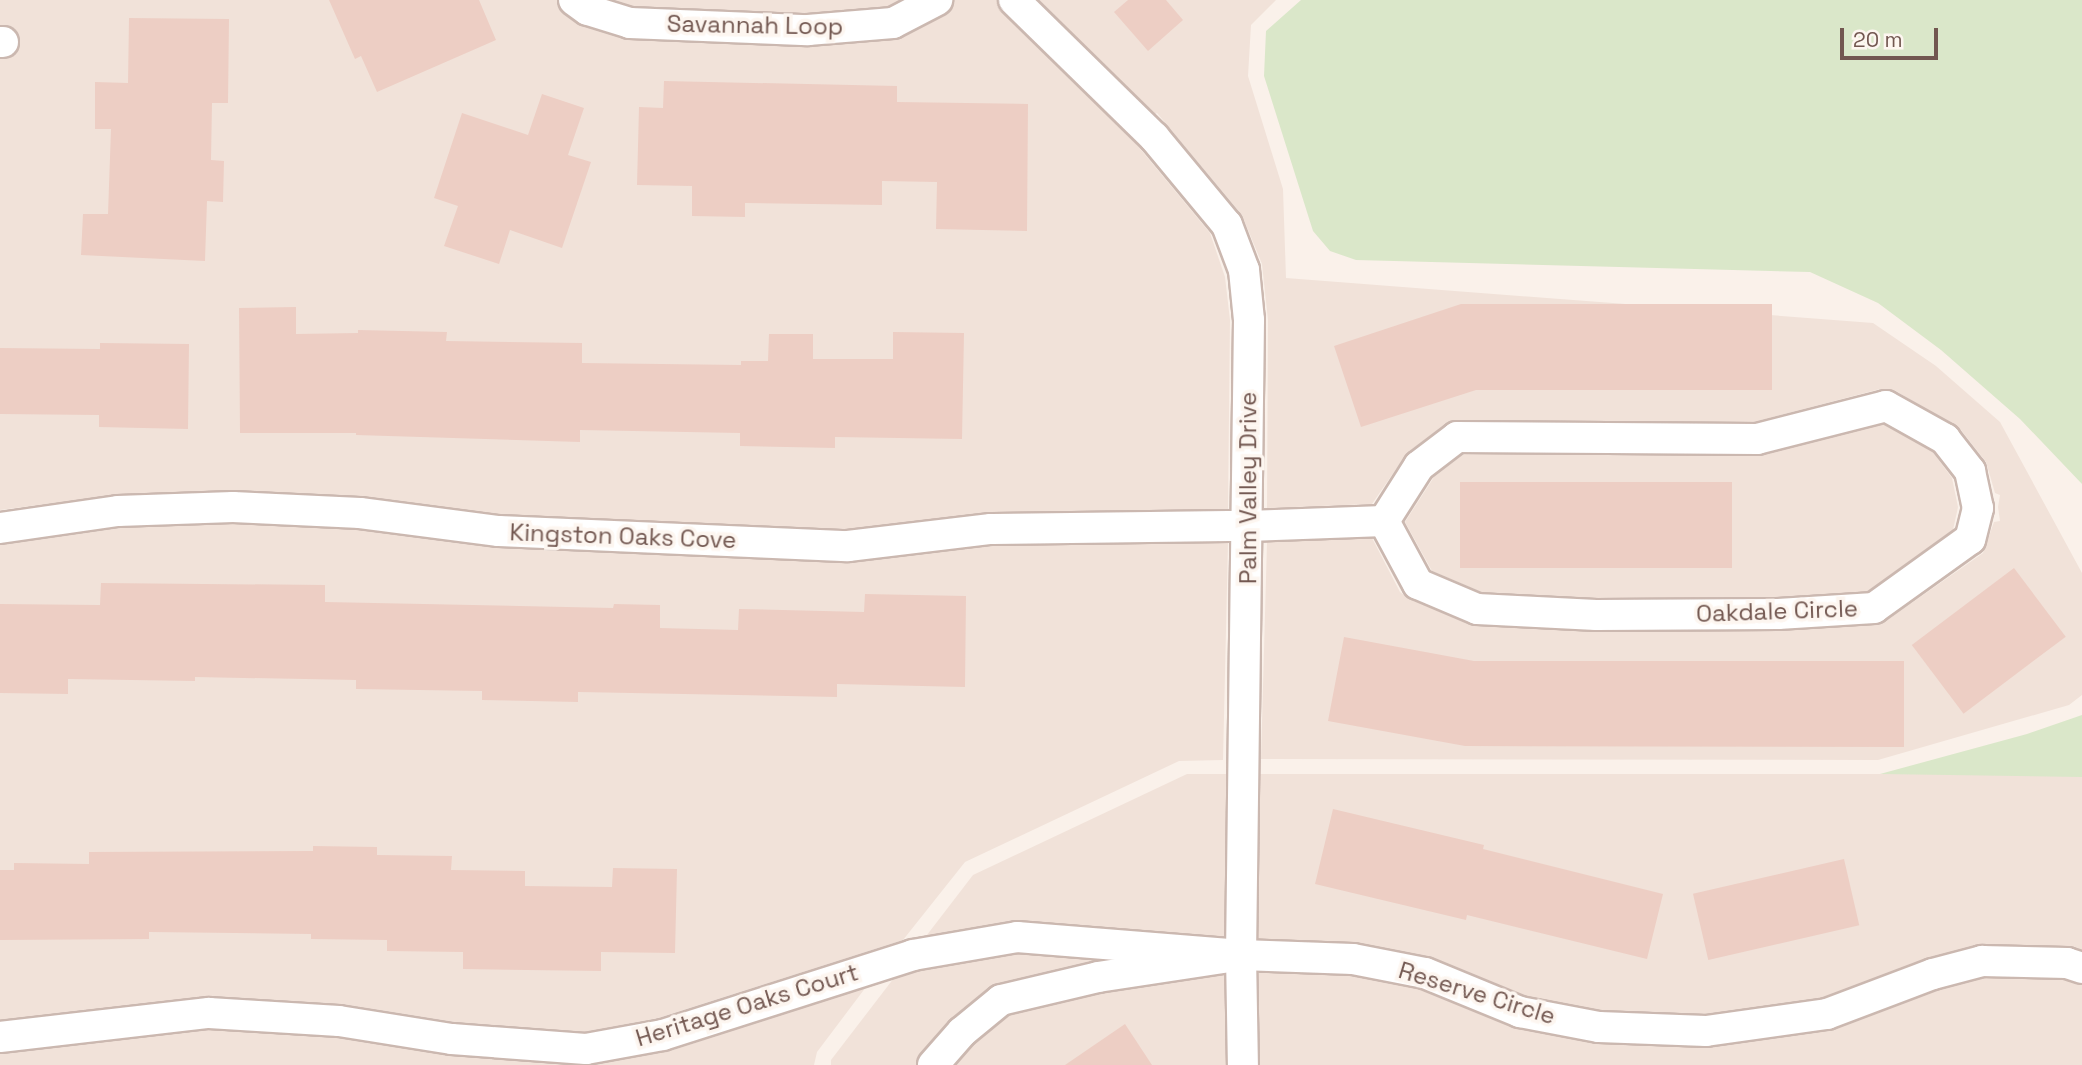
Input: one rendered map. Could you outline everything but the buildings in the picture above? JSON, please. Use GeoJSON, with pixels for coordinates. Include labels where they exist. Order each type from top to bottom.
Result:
{"type":"FeatureCollection","features":[{"type":"Feature","properties":{"kind":"street","name":"Savannah Loop"},"geometry":{"type":"LineString","coordinates":[[574,0],[588,10],[630,23],[808,30],[893,23],[937,0]]}},
{"type":"Feature","properties":{"kind":"street","name":"Palm Valley Drive"},"geometry":{"type":"LineString","coordinates":[[1014,0],[1154,137],[1227,225],[1244,270],[1249,320],[1241,955],[1243,1065]]}},
{"type":"Feature","properties":{"kind":"street","name":"Oakdale Circle"},"geometry":{"type":"LineString","coordinates":[[1886,406],[1945,439],[1970,471],[1978,508],[1970,539],[1874,608],[1778,614],[1596,615],[1476,609],[1418,584],[1384,521],[1419,466],[1457,437],[1757,439],[1886,406]]}},
{"type":"Feature","properties":{"kind":"street","name":"Kingston Oaks Cove"},"geometry":{"type":"LineString","coordinates":[[0,528],[118,511],[233,507],[360,513],[499,531],[848,546],[991,529],[1248,526]]}},
{"type":"Feature","properties":{"kind":"street"},"geometry":{"type":"LineString","coordinates":[[1248,526],[1384,521]]}},
{"type":"Feature","properties":{"kind":"street","name":"Heritage Oaks Court"},"geometry":{"type":"LineString","coordinates":[[0,1037],[209,1013],[340,1021],[452,1038],[586,1049],[663,1034],[913,955],[1017,937],[1241,955]]}},
{"type":"Feature","properties":{"kind":"street","name":"Reserve Circle"},"geometry":{"type":"LineString","coordinates":[[933,1065],[962,1032],[1001,1000],[1098,977],[1241,955],[1353,959],[1425,973],[1520,1012],[1599,1027],[1706,1031],[1828,1014],[1933,974],[1982,961],[2067,962],[2082,968]]}},
{"type":"Feature","properties":{"kind":"shaded area"},"geometry":{"type":"Polygon","coordinates":[[[0,0],[1276,0],[1251,25],[1248,76],[1283,189],[1286,278],[1873,323],[1936,366],[2000,422],[2082,573],[2082,695],[2069,705],[1878,760],[1261,759],[1267,542],[1372,538],[1400,592],[1409,599],[1476,626],[1596,632],[1778,630],[1876,625],[1886,621],[1983,553],[1994,522],[2000,521],[2000,495],[1995,493],[1986,462],[1961,430],[1896,391],[1880,389],[1754,422],[1457,420],[1445,424],[1407,453],[1372,504],[1267,508],[1268,320],[1262,264],[1242,215],[1157,113],[1127,133],[1210,233],[1225,277],[1230,320],[1228,509],[991,512],[847,529],[500,515],[363,496],[233,490],[115,495],[0,510],[0,0]]]}},
{"type":"Feature","properties":{"kind":"shaded area"},"geometry":{"type":"Polygon","coordinates":[[[1883,424],[1932,451],[1952,478],[1958,507],[1953,530],[1867,592],[1777,597],[1596,598],[1481,592],[1432,571],[1405,522],[1434,477],[1464,454],[1757,456],[1883,424]]]}},
{"type":"Feature","properties":{"kind":"shaded area"},"geometry":{"type":"Polygon","coordinates":[[[232,524],[358,529],[498,548],[847,563],[992,546],[1228,543],[1223,760],[1179,761],[965,862],[903,940],[658,1018],[585,1032],[454,1022],[340,1004],[210,996],[0,1020],[0,545],[120,528],[232,524]]]}},
{"type":"Feature","properties":{"kind":"shaded area"},"geometry":{"type":"Polygon","coordinates":[[[1187,774],[2077,774],[2082,777],[2082,1065],[831,1065],[831,1060],[973,875],[1187,774]]]}},
{"type":"Feature","properties":{"kind":"shaded area"},"geometry":{"type":"Polygon","coordinates":[[[866,987],[817,1052],[814,1065],[590,1065],[670,1051],[866,987]]]}},
{"type":"Feature","properties":{"kind":"shaded area"},"geometry":{"type":"Polygon","coordinates":[[[210,1029],[337,1038],[450,1055],[573,1065],[0,1065],[0,1054],[210,1029]]]}},
{"type":"Feature","properties":{"kind":"green space"},"geometry":{"type":"Polygon","coordinates":[[[1301,0],[2082,0],[2082,484],[2020,419],[1941,350],[1878,303],[1810,272],[1356,260],[1330,251],[1313,231],[1264,76],[1266,31],[1301,0]]]}},
{"type":"Feature","properties":{"kind":"green space"},"geometry":{"type":"Polygon","coordinates":[[[2082,715],[2082,777],[1880,774],[2027,734],[2082,715]]]}}]}
